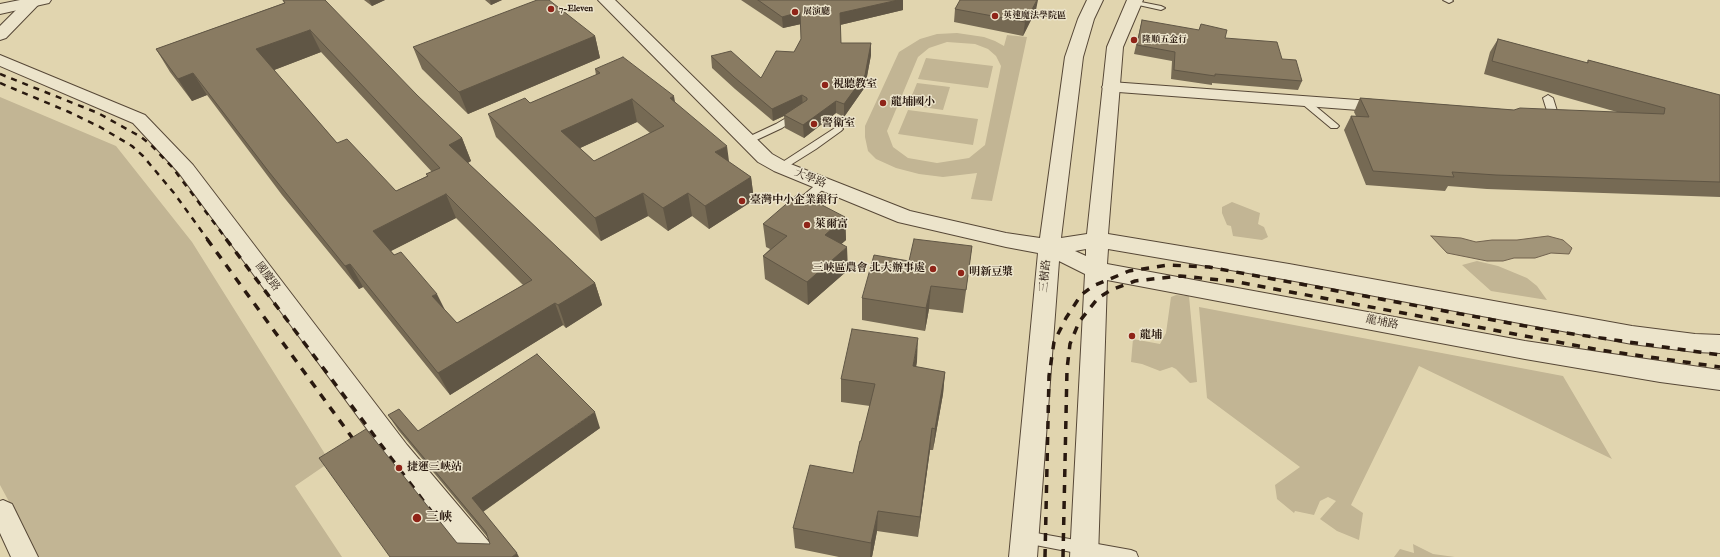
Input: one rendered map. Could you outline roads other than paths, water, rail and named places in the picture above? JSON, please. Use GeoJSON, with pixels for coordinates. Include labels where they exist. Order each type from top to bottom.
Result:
{"type":"FeatureCollection","features":[{"type":"Feature","properties":{"kind":"street","name":"大學路"},"geometry":{"type":"LineString","coordinates":[[606,0],[765,158],[781,167],[905,217],[1006,240],[1048,247],[1098,240]]}},
{"type":"Feature","properties":{"kind":"street","name":"三樹路"},"geometry":{"type":"LineString","coordinates":[[1024,547],[1048,247],[1074,58],[1086,19],[1096,0]]}},
{"type":"Feature","properties":{"kind":"street"},"geometry":{"type":"LineString","coordinates":[[0,9],[38,1]]}},
{"type":"Feature","properties":{"kind":"street"},"geometry":{"type":"LineString","coordinates":[[0,34],[38,1]]}},
{"type":"Feature","properties":{"kind":"street"},"geometry":{"type":"LineString","coordinates":[[1084,552],[1096,270],[1111,87],[1115,47],[1134,1]]}},
{"type":"Feature","properties":{"kind":"street","name":"國慶路"},"geometry":{"type":"LineString","coordinates":[[0,60],[139,119],[186,169],[398,452],[485,557]]}},
{"type":"Feature","properties":{"kind":"street"},"geometry":{"type":"LineString","coordinates":[[1111,87],[1404,109]]}},
{"type":"Feature","properties":{"kind":"street"},"geometry":{"type":"LineString","coordinates":[[1098,240],[1289,272],[1632,335],[1695,343],[1720,344]]}},
{"type":"Feature","properties":{"kind":"street","name":"龍埔路"},"geometry":{"type":"LineString","coordinates":[[1048,247],[1096,270],[1525,350],[1660,372],[1720,380]]}},
{"type":"Feature","properties":{"kind":"street"},"geometry":{"type":"LineString","coordinates":[[1,513],[25,557]]}},
{"type":"Feature","properties":{"kind":"lane"},"geometry":{"type":"LineString","coordinates":[[1134,1],[1161,8]]}},
{"type":"Feature","properties":{"kind":"lane"},"geometry":{"type":"LineString","coordinates":[[1533,118],[1549,116],[1552,111],[1548,98]]}},
{"type":"Feature","properties":{"kind":"lane"},"geometry":{"type":"LineString","coordinates":[[1304,101],[1334,126]]}},
{"type":"Feature","properties":{"kind":"lane"},"geometry":{"type":"LineString","coordinates":[[747,140],[779,126],[802,111]]}},
{"type":"Feature","properties":{"kind":"lane"},"geometry":{"type":"LineString","coordinates":[[781,167],[838,129]]}},
{"type":"Feature","properties":{"kind":"lane"},"geometry":{"type":"LineString","coordinates":[[788,214],[823,184]]}},
{"type":"Feature","properties":{"kind":"lane"},"geometry":{"type":"LineString","coordinates":[[1024,547],[1131,557]]}},
{"type":"Feature","properties":{"kind":"railway"},"geometry":{"type":"LineString","coordinates":[[0,74],[98,113],[141,137],[151,145],[172,167],[227,240]]}},
{"type":"Feature","properties":{"kind":"railway"},"geometry":{"type":"LineString","coordinates":[[0,83],[69,112],[100,127],[132,146],[143,156],[174,193],[208,240]]}},
{"type":"Feature","properties":{"kind":"railway"},"geometry":{"type":"LineString","coordinates":[[207,239],[359,447]]}},
{"type":"Feature","properties":{"kind":"railway"},"geometry":{"type":"LineString","coordinates":[[226,239],[437,519]]}},
{"type":"Feature","properties":{"kind":"railway"},"geometry":{"type":"LineString","coordinates":[[1045,557],[1049,376],[1054,342],[1066,318],[1081,295],[1093,286],[1129,271],[1168,265],[1209,267],[1552,331],[1720,355]]}},
{"type":"Feature","properties":{"kind":"railway"},"geometry":{"type":"LineString","coordinates":[[1063,557],[1067,369],[1070,344],[1079,322],[1098,298],[1111,290],[1135,281],[1180,276],[1232,281],[1600,350],[1720,367]]}},
{"type":"Feature","properties":{"kind":"place","name":"7-Eleven"},"geometry":{"type":"Point","coordinates":[551,9]}},
{"type":"Feature","properties":{"kind":"place","name":"展演廳"},"geometry":{"type":"Point","coordinates":[795,12]}},
{"type":"Feature","properties":{"kind":"place","name":"英速魔法學院區"},"geometry":{"type":"Point","coordinates":[995,16]}},
{"type":"Feature","properties":{"kind":"place","name":"隆順五金行"},"geometry":{"type":"Point","coordinates":[1134,40]}},
{"type":"Feature","properties":{"kind":"place","name":"視聽教室"},"geometry":{"type":"Point","coordinates":[825,85]}},
{"type":"Feature","properties":{"kind":"place","name":"龍埔國小"},"geometry":{"type":"Point","coordinates":[883,103]}},
{"type":"Feature","properties":{"kind":"place","name":"警衛室"},"geometry":{"type":"Point","coordinates":[814,124]}},
{"type":"Feature","properties":{"kind":"place","name":"臺灣中小企業銀行"},"geometry":{"type":"Point","coordinates":[742,201]}},
{"type":"Feature","properties":{"kind":"place","name":"萊爾富"},"geometry":{"type":"Point","coordinates":[807,225]}},
{"type":"Feature","properties":{"kind":"place","name":"三峽區農會 北大辦事處"},"geometry":{"type":"Point","coordinates":[933,269]}},
{"type":"Feature","properties":{"kind":"place","name":"明新豆漿"},"geometry":{"type":"Point","coordinates":[961,273]}},
{"type":"Feature","properties":{"kind":"place","name":"龍埔"},"geometry":{"type":"Point","coordinates":[1132,336]}},
{"type":"Feature","properties":{"kind":"place","name":"捷運三峽站"},"geometry":{"type":"Point","coordinates":[399,468]}},
{"type":"Feature","properties":{"kind":"place","name":"三峽"},"geometry":{"type":"Point","coordinates":[417,518]}}]}
